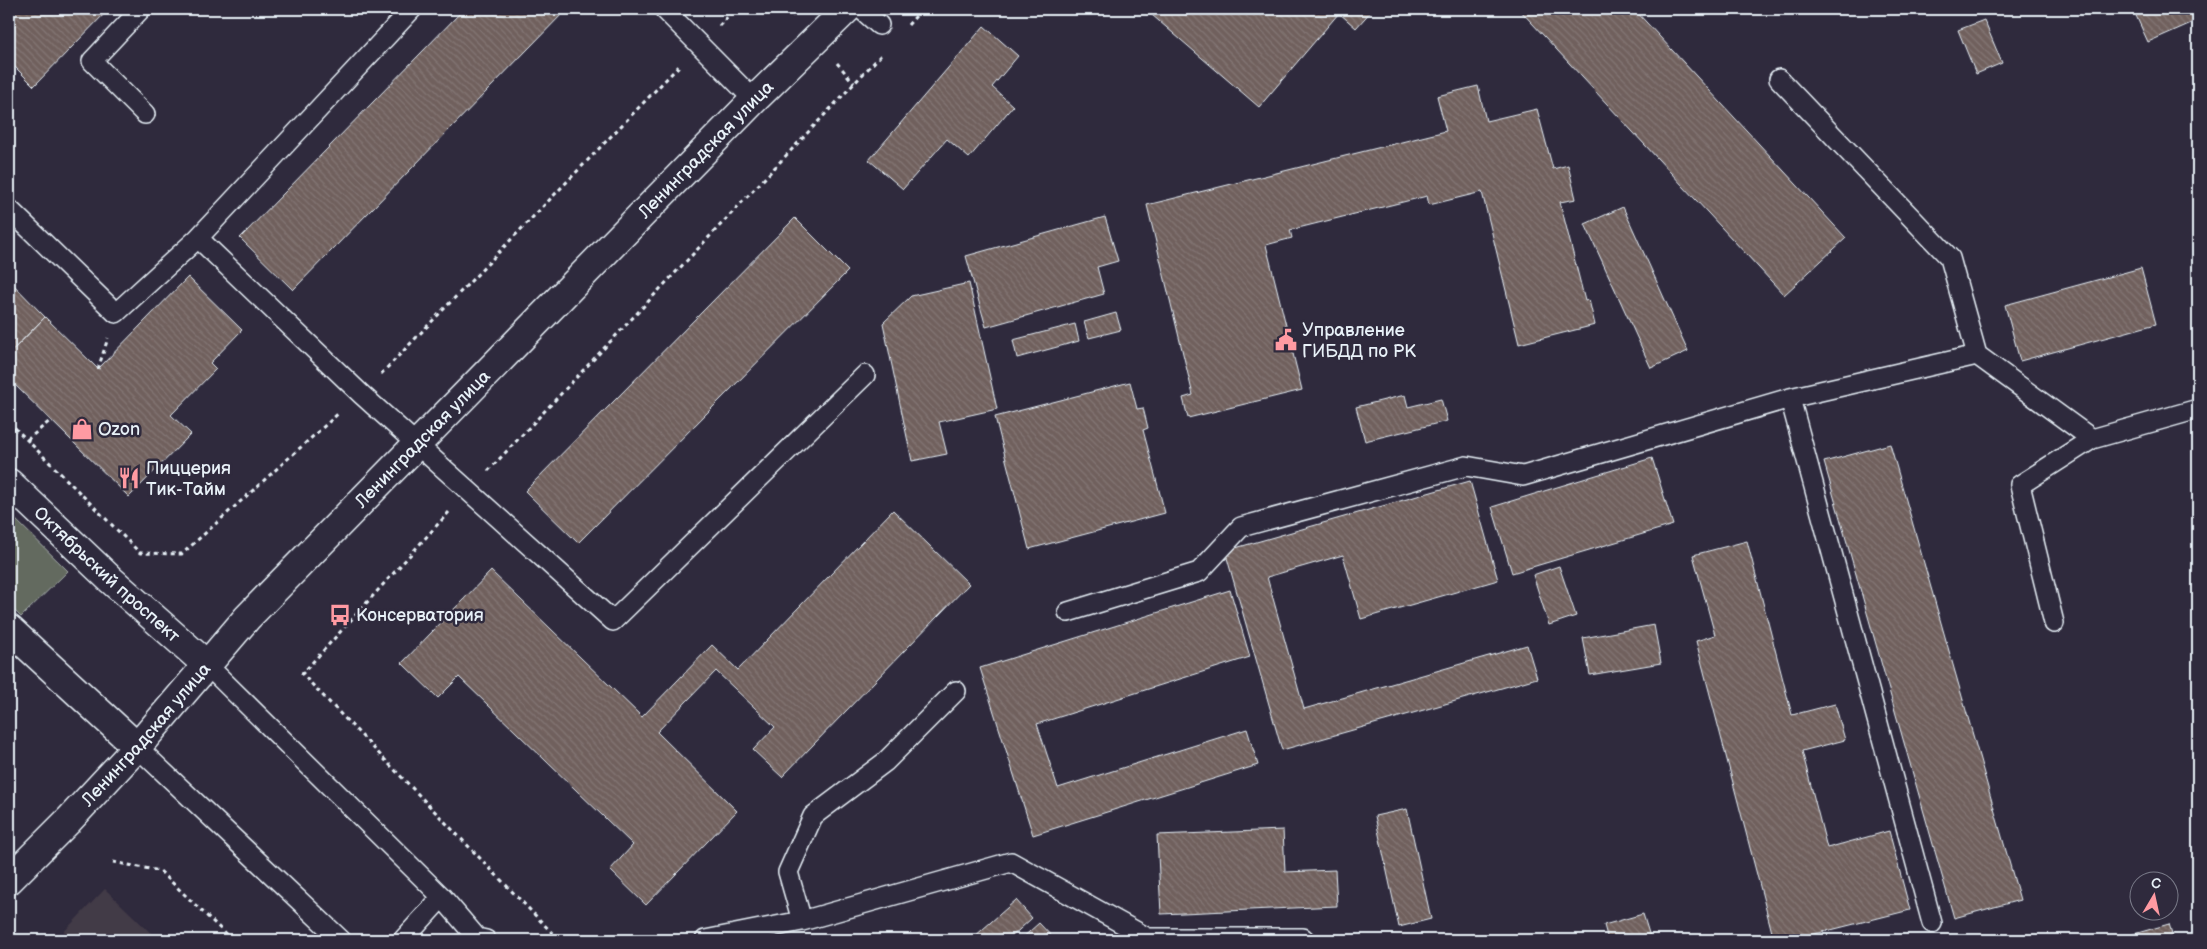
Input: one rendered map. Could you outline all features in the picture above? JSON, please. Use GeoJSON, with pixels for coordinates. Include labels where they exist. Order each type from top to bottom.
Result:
{"type":"FeatureCollection","features":[{"type":"Feature","properties":{"kind":"main road","name":"Ленинградская улица"},"geometry":{"type":"LineString","coordinates":[[9,880],[70,820],[137,747],[247,618],[754,100],[847,9]]}},
{"type":"Feature","properties":{"kind":"main road","name":"Октябрьский проспект"},"geometry":{"type":"LineString","coordinates":[[9,483],[111,580],[207,665]]}},
{"type":"Feature","properties":{"kind":"main road"},"geometry":{"type":"LineString","coordinates":[[9,629],[137,747]]}},
{"type":"Feature","properties":{"kind":"lane"},"geometry":{"type":"LineString","coordinates":[[141,9],[92,61],[145,114]]}},
{"type":"Feature","properties":{"kind":"lane"},"geometry":{"type":"LineString","coordinates":[[9,209],[116,313],[198,238],[412,9]]}},
{"type":"Feature","properties":{"kind":"lane"},"geometry":{"type":"LineString","coordinates":[[664,9],[754,100]]}},
{"type":"Feature","properties":{"kind":"lane"},"geometry":{"type":"LineString","coordinates":[[861,9],[879,25]]}},
{"type":"Feature","properties":{"kind":"lane"},"geometry":{"type":"LineString","coordinates":[[1779,79],[1950,258],[1978,355],[2092,439]]}},
{"type":"Feature","properties":{"kind":"lane"},"geometry":{"type":"LineString","coordinates":[[198,238],[361,394],[613,621],[865,375]]}},
{"type":"Feature","properties":{"kind":"lane"},"geometry":{"type":"LineString","coordinates":[[1068,612],[1199,572],[1241,527],[1466,466],[1523,476],[1790,398],[1978,355]]}},
{"type":"Feature","properties":{"kind":"lane"},"geometry":{"type":"LineString","coordinates":[[1790,398],[1932,923]]}},
{"type":"Feature","properties":{"kind":"lane"},"geometry":{"type":"LineString","coordinates":[[2054,623],[2020,485],[2092,439],[2198,409]]}},
{"type":"Feature","properties":{"kind":"lane"},"geometry":{"type":"LineString","coordinates":[[207,665],[442,897],[477,938],[486,940]]}},
{"type":"Feature","properties":{"kind":"lane"},"geometry":{"type":"LineString","coordinates":[[802,920],[788,872],[814,816],[885,762],[956,690]]}},
{"type":"Feature","properties":{"kind":"lane"},"geometry":{"type":"LineString","coordinates":[[137,747],[341,940]]}},
{"type":"Feature","properties":{"kind":"lane"},"geometry":{"type":"LineString","coordinates":[[705,940],[802,920],[1011,862],[1148,938],[1303,938],[1305,940]]}},
{"type":"Feature","properties":{"kind":"lane"},"geometry":{"type":"LineString","coordinates":[[403,940],[442,897]]}},
{"type":"Feature","properties":{"kind":"path"},"geometry":{"type":"LineString","coordinates":[[9,422],[140,552],[182,554],[361,394],[735,9]]}},
{"type":"Feature","properties":{"kind":"path"},"geometry":{"type":"LineString","coordinates":[[904,30],[922,9]]}},
{"type":"Feature","properties":{"kind":"path"},"geometry":{"type":"LineString","coordinates":[[559,940],[302,674],[468,492],[886,51]]}},
{"type":"Feature","properties":{"kind":"path"},"geometry":{"type":"LineString","coordinates":[[27,440],[50,420]]}},
{"type":"Feature","properties":{"kind":"path"},"geometry":{"type":"LineString","coordinates":[[113,862],[160,871],[232,940]]}},
{"type":"Feature","properties":{"kind":"shaded area"},"geometry":{"type":"Polygon","coordinates":[[[9,513],[68,571],[21,617],[9,605],[9,513]]]}},
{"type":"Feature","properties":{"kind":"shaded area"},"geometry":{"type":"Polygon","coordinates":[[[105,889],[158,940],[56,940],[105,889]]]}},
{"type":"Feature","properties":{"kind":"building"},"geometry":{"type":"Polygon","coordinates":[[[12,9],[109,9],[34,86],[9,61],[9,12],[12,9]]]}},
{"type":"Feature","properties":{"kind":"building"},"geometry":{"type":"Polygon","coordinates":[[[464,9],[567,9],[293,290],[240,238],[464,9]]]}},
{"type":"Feature","properties":{"kind":"building"},"geometry":{"type":"Polygon","coordinates":[[[1145,9],[1373,9],[1356,28],[1339,13],[1259,107],[1145,9]]]}},
{"type":"Feature","properties":{"kind":"building"},"geometry":{"type":"Polygon","coordinates":[[[1519,9],[1634,9],[1846,238],[1784,295],[1519,9]]]}},
{"type":"Feature","properties":{"kind":"building"},"geometry":{"type":"Polygon","coordinates":[[[2133,9],[2194,9],[2198,20],[2148,42],[2133,9]]]}},
{"type":"Feature","properties":{"kind":"building"},"geometry":{"type":"Polygon","coordinates":[[[1984,20],[2002,63],[1976,74],[1958,30],[1984,20]]]}},
{"type":"Feature","properties":{"kind":"building"},"geometry":{"type":"Polygon","coordinates":[[[984,26],[1018,56],[992,87],[1013,106],[969,158],[947,139],[903,189],[869,160],[984,26]]]}},
{"type":"Feature","properties":{"kind":"building"},"geometry":{"type":"Polygon","coordinates":[[[1478,86],[1486,121],[1537,109],[1553,169],[1568,165],[1576,199],[1560,202],[1585,301],[1589,300],[1595,325],[1519,344],[1482,192],[1429,205],[1427,196],[1290,230],[1292,238],[1266,245],[1302,390],[1188,418],[1183,398],[1193,395],[1147,205],[1446,131],[1437,96],[1478,86]]]}},
{"type":"Feature","properties":{"kind":"building"},"geometry":{"type":"Polygon","coordinates":[[[1623,207],[1688,351],[1651,368],[1585,224],[1623,207]]]}},
{"type":"Feature","properties":{"kind":"building"},"geometry":{"type":"Polygon","coordinates":[[[1105,217],[1118,261],[1097,267],[1104,294],[986,327],[966,256],[1105,217]]]}},
{"type":"Feature","properties":{"kind":"building"},"geometry":{"type":"Polygon","coordinates":[[[795,218],[848,271],[578,543],[525,491],[795,218]]]}},
{"type":"Feature","properties":{"kind":"building"},"geometry":{"type":"Polygon","coordinates":[[[2141,268],[2156,324],[2020,361],[2005,305],[2141,268]]]}},
{"type":"Feature","properties":{"kind":"building"},"geometry":{"type":"Polygon","coordinates":[[[188,277],[242,330],[210,363],[216,369],[171,415],[191,434],[129,497],[9,379],[9,354],[45,317],[98,369],[188,277]]]}},
{"type":"Feature","properties":{"kind":"building"},"geometry":{"type":"Polygon","coordinates":[[[9,280],[45,317],[9,354],[9,280]]]}},
{"type":"Feature","properties":{"kind":"building"},"geometry":{"type":"Polygon","coordinates":[[[969,283],[997,409],[939,422],[947,454],[912,461],[883,323],[911,296],[969,283]]]}},
{"type":"Feature","properties":{"kind":"building"},"geometry":{"type":"Polygon","coordinates":[[[1116,313],[1121,330],[1089,338],[1084,322],[1116,313]]]}},
{"type":"Feature","properties":{"kind":"building"},"geometry":{"type":"Polygon","coordinates":[[[1075,324],[1079,341],[1017,358],[1013,340],[1075,324]]]}},
{"type":"Feature","properties":{"kind":"building"},"geometry":{"type":"Polygon","coordinates":[[[1130,382],[1137,409],[1143,408],[1148,428],[1143,430],[1165,513],[1029,549],[995,417],[1130,382]]]}},
{"type":"Feature","properties":{"kind":"building"},"geometry":{"type":"Polygon","coordinates":[[[1405,395],[1408,407],[1441,399],[1447,421],[1365,441],[1356,407],[1405,395]]]}},
{"type":"Feature","properties":{"kind":"building"},"geometry":{"type":"Polygon","coordinates":[[[1890,444],[2020,900],[1954,918],[1824,462],[1890,444]]]}},
{"type":"Feature","properties":{"kind":"building"},"geometry":{"type":"Polygon","coordinates":[[[1652,458],[1673,525],[1512,573],[1492,507],[1652,458]]]}},
{"type":"Feature","properties":{"kind":"building"},"geometry":{"type":"Polygon","coordinates":[[[1470,481],[1498,580],[1361,619],[1343,555],[1267,577],[1304,709],[1527,645],[1537,678],[1282,750],[1225,551],[1470,481]]]}},
{"type":"Feature","properties":{"kind":"building"},"geometry":{"type":"Polygon","coordinates":[[[893,510],[969,584],[782,777],[753,750],[775,727],[716,671],[657,732],[737,811],[646,905],[610,870],[633,845],[459,677],[438,698],[402,663],[491,571],[642,717],[712,645],[738,670],[893,510]]]}},
{"type":"Feature","properties":{"kind":"building"},"geometry":{"type":"Polygon","coordinates":[[[1747,541],[1792,715],[1835,704],[1845,740],[1802,751],[1827,848],[1889,831],[1910,910],[1791,940],[1774,940],[1696,641],[1715,635],[1693,555],[1747,541]]]}},
{"type":"Feature","properties":{"kind":"building"},"geometry":{"type":"Polygon","coordinates":[[[1559,566],[1576,616],[1549,625],[1533,575],[1559,566]]]}},
{"type":"Feature","properties":{"kind":"building"},"geometry":{"type":"Polygon","coordinates":[[[1230,590],[1250,657],[1037,724],[1058,788],[1247,729],[1258,765],[1033,835],[980,668],[1230,590]]]}},
{"type":"Feature","properties":{"kind":"building"},"geometry":{"type":"Polygon","coordinates":[[[1654,625],[1661,663],[1590,675],[1583,638],[1654,625]]]}},
{"type":"Feature","properties":{"kind":"building"},"geometry":{"type":"Polygon","coordinates":[[[1407,809],[1431,919],[1399,927],[1375,816],[1407,809]]]}},
{"type":"Feature","properties":{"kind":"building"},"geometry":{"type":"Polygon","coordinates":[[[1283,830],[1285,872],[1335,870],[1337,906],[1161,914],[1157,835],[1283,830]]]}},
{"type":"Feature","properties":{"kind":"building"},"geometry":{"type":"Polygon","coordinates":[[[1016,900],[1032,918],[1008,940],[977,940],[974,937],[1016,900]]]}},
{"type":"Feature","properties":{"kind":"building"},"geometry":{"type":"Polygon","coordinates":[[[1643,914],[1651,940],[1608,940],[1604,925],[1643,914]]]}},
{"type":"Feature","properties":{"kind":"building"},"geometry":{"type":"Polygon","coordinates":[[[1039,923],[1055,940],[1020,940],[1039,923]]]}},
{"type":"Feature","properties":{"kind":"building"},"geometry":{"type":"Polygon","coordinates":[[[2169,924],[2174,940],[2113,940],[2169,924]]]}},
{"type":"Feature","properties":{"kind":"place","name":"Управление ГИБДД по РК"},"geometry":{"type":"Point","coordinates":[1286,340]}},
{"type":"Feature","properties":{"kind":"place","name":"Ozon"},"geometry":{"type":"Point","coordinates":[82,429]}},
{"type":"Feature","properties":{"kind":"place","name":"Пиццерия Тик-Тайм"},"geometry":{"type":"Point","coordinates":[129,478]}},
{"type":"Feature","properties":{"kind":"place","name":"Консерватория"},"geometry":{"type":"Point","coordinates":[340,615]}}]}
